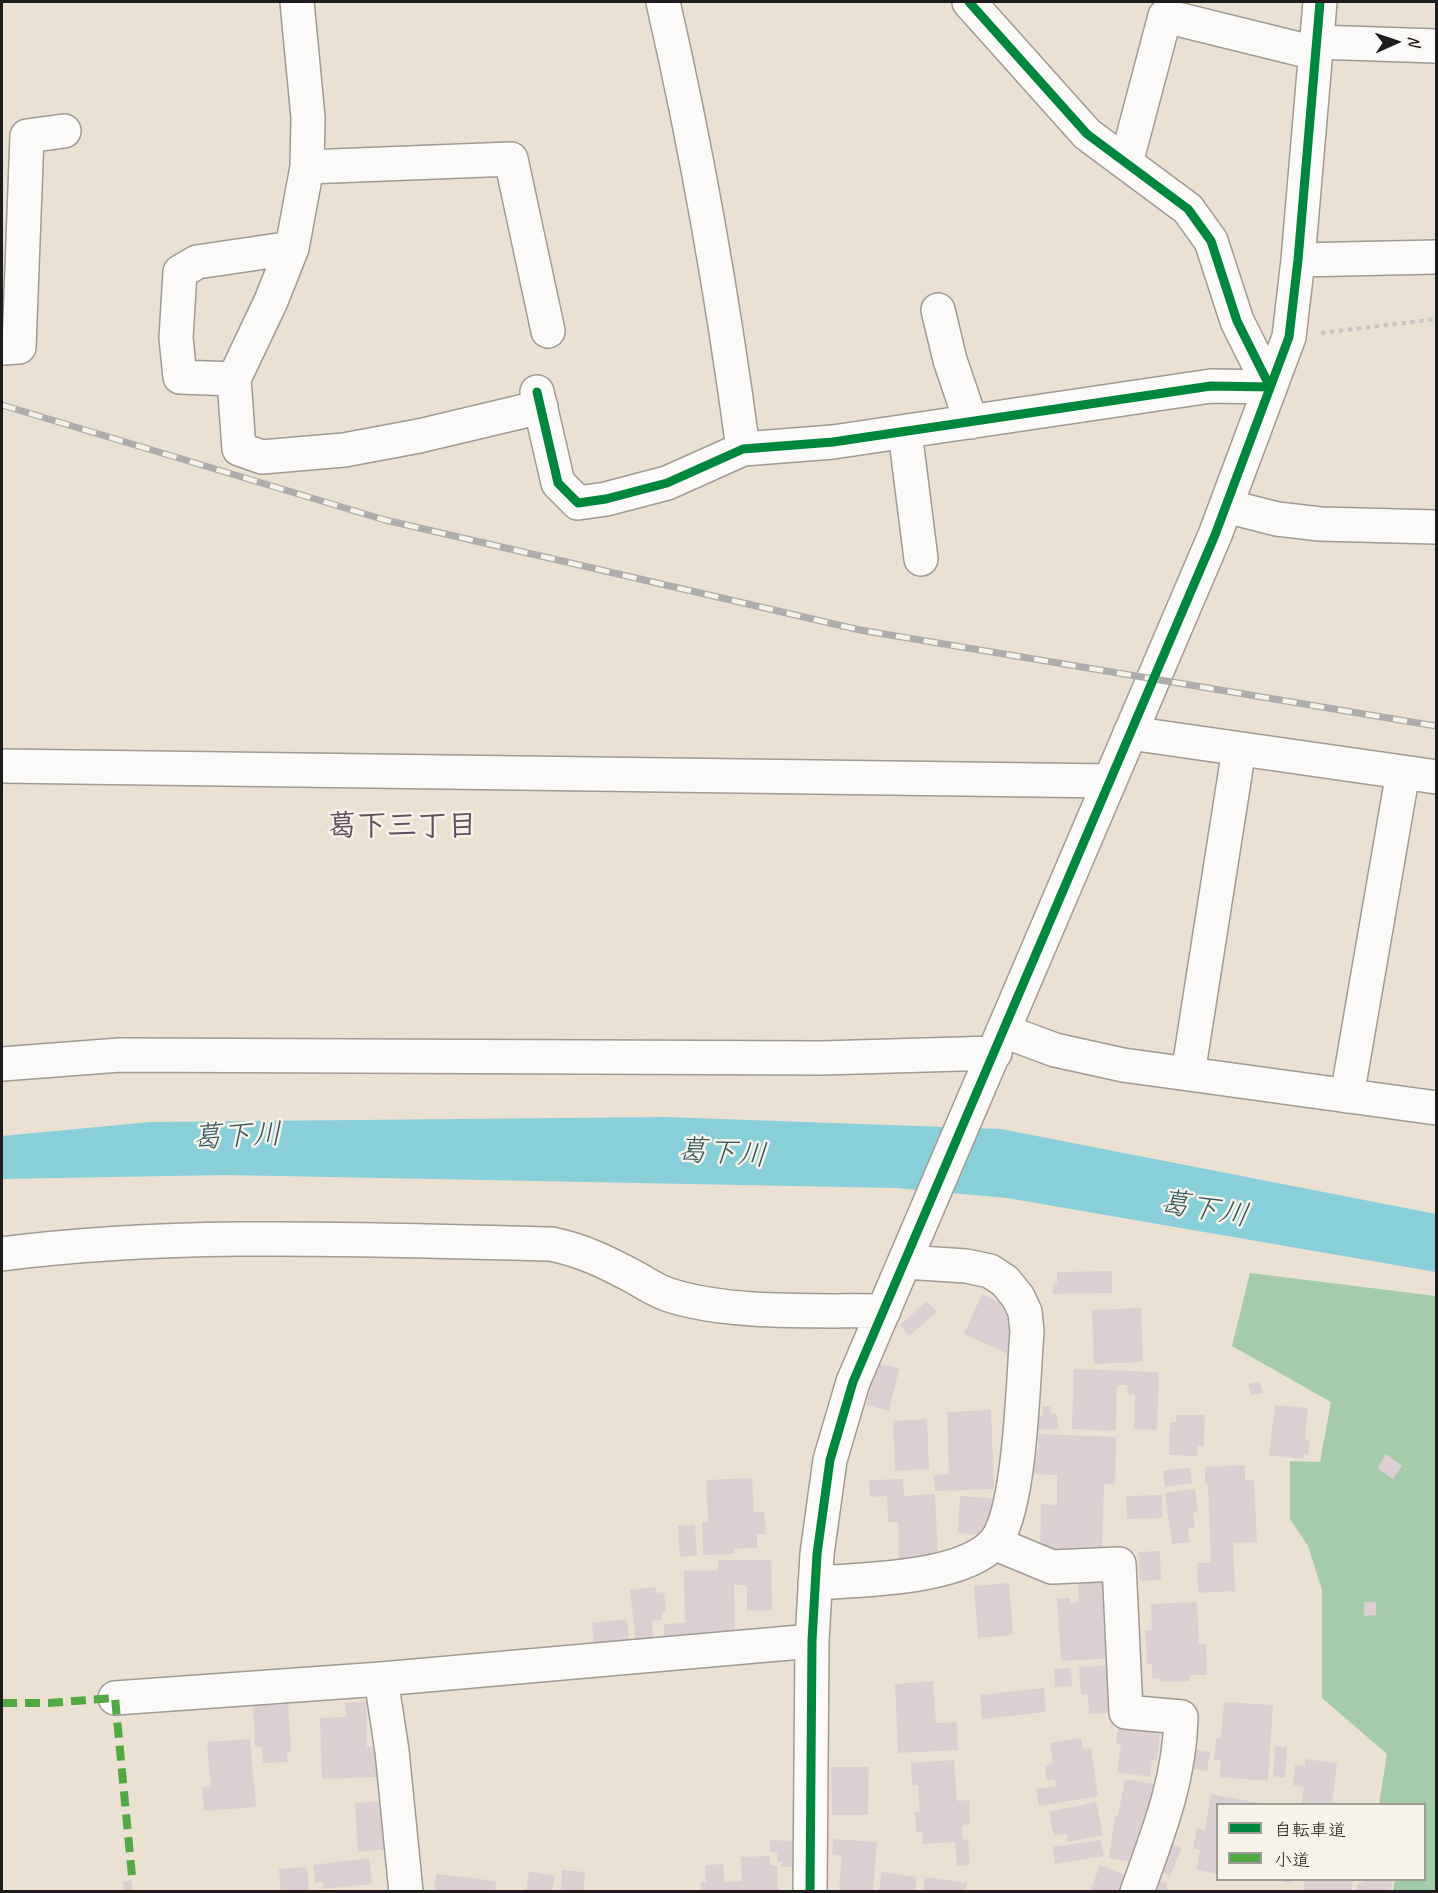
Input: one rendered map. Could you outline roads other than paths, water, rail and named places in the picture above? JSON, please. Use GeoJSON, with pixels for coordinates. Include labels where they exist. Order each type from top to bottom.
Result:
{"type":"FeatureCollection","features":[{"type":"Feature","properties":{"kind":"street"},"geometry":{"type":"LineString","coordinates":[[297,2],[308,117],[307,167],[292,248],[271,301],[234,379],[239,448],[262,457],[344,450],[419,435],[539,399],[558,483],[578,503],[606,499],[667,483],[743,449],[833,442],[1211,386],[1270,387]]}},
{"type":"Feature","properties":{"kind":"street"},"geometry":{"type":"LineString","coordinates":[[663,2],[706,210],[743,449]]}},
{"type":"Feature","properties":{"kind":"street"},"geometry":{"type":"LineString","coordinates":[[969,2],[1087,134],[1188,209],[1211,241],[1237,321],[1270,387]]}},
{"type":"Feature","properties":{"kind":"street"},"geometry":{"type":"LineString","coordinates":[[810,1892],[812,1641],[815,1583],[830,1461],[853,1382],[1000,1042],[1226,506],[1289,337],[1298,260],[1320,2]]}},
{"type":"Feature","properties":{"kind":"street"},"geometry":{"type":"LineString","coordinates":[[1126,163],[1165,16],[1316,48],[1437,46]]}},
{"type":"Feature","properties":{"kind":"street"},"geometry":{"type":"LineString","coordinates":[[2,348],[19,347],[27,136],[64,131]]}},
{"type":"Feature","properties":{"kind":"street"},"geometry":{"type":"LineString","coordinates":[[307,167],[511,159],[548,331]]}},
{"type":"Feature","properties":{"kind":"street"},"geometry":{"type":"LineString","coordinates":[[234,379],[180,377],[176,338],[180,272],[197,262],[292,248]]}},
{"type":"Feature","properties":{"kind":"street"},"geometry":{"type":"LineString","coordinates":[[1298,260],[1437,257]]}},
{"type":"Feature","properties":{"kind":"street"},"geometry":{"type":"LineString","coordinates":[[938,310],[950,360],[971,422]]}},
{"type":"Feature","properties":{"kind":"street"},"geometry":{"type":"LineString","coordinates":[[905,432],[921,559]]}},
{"type":"Feature","properties":{"kind":"street"},"geometry":{"type":"LineString","coordinates":[[1226,506],[1277,519],[1320,524],[1437,526]]}},
{"type":"Feature","properties":{"kind":"street"},"geometry":{"type":"LineString","coordinates":[[1130,733],[1437,777]]}},
{"type":"Feature","properties":{"kind":"street"},"geometry":{"type":"LineString","coordinates":[[1188,1074],[1239,749]]}},
{"type":"Feature","properties":{"kind":"street"},"geometry":{"type":"LineString","coordinates":[[2,766],[1110,781]]}},
{"type":"Feature","properties":{"kind":"street"},"geometry":{"type":"LineString","coordinates":[[1347,1096],[1404,772]]}},
{"type":"Feature","properties":{"kind":"street"},"geometry":{"type":"LineString","coordinates":[[2,1064],[120,1055],[777,1058],[1000,1042],[1055,1050],[1124,1065],[1437,1108]]}},
{"type":"Feature","properties":{"kind":"street"},"geometry":{"type":"LineString","coordinates":[[2,1254],[49,1248],[171,1240],[551,1244],[572,1248],[599,1259],[665,1294],[690,1301],[762,1308],[884,1311]]}},
{"type":"Feature","properties":{"kind":"street"},"geometry":{"type":"LineString","coordinates":[[815,1583],[924,1574],[959,1564],[982,1553],[994,1543],[1004,1527],[1015,1482],[1027,1332],[1026,1312],[1005,1281],[990,1271],[966,1266],[905,1262]]}},
{"type":"Feature","properties":{"kind":"street"},"geometry":{"type":"LineString","coordinates":[[994,1543],[1052,1567],[1119,1563],[1126,1712],[1181,1717],[1181,1746],[1172,1790],[1137,1892]]}},
{"type":"Feature","properties":{"kind":"street"},"geometry":{"type":"LineString","coordinates":[[115,1698],[381,1679],[812,1641]]}},
{"type":"Feature","properties":{"kind":"street"},"geometry":{"type":"LineString","coordinates":[[381,1679],[392,1751],[406,1892]]}},
{"type":"Feature","properties":{"kind":"water","name":"葛下川"},"geometry":{"type":"Polygon","coordinates":[[[665,1117],[1001,1129],[1436,1214],[1436,1272],[1007,1198],[896,1188],[226,1175],[2,1179],[2,1136],[150,1122],[665,1117]]]}},
{"type":"Feature","properties":{"kind":"railway"},"geometry":{"type":"LineString","coordinates":[[2,405],[385,520],[860,630],[1436,726]]}},
{"type":"Feature","properties":{"kind":"district","name":"葛下三丁目"},"geometry":{"type":"Point","coordinates":[402,827]}}]}
